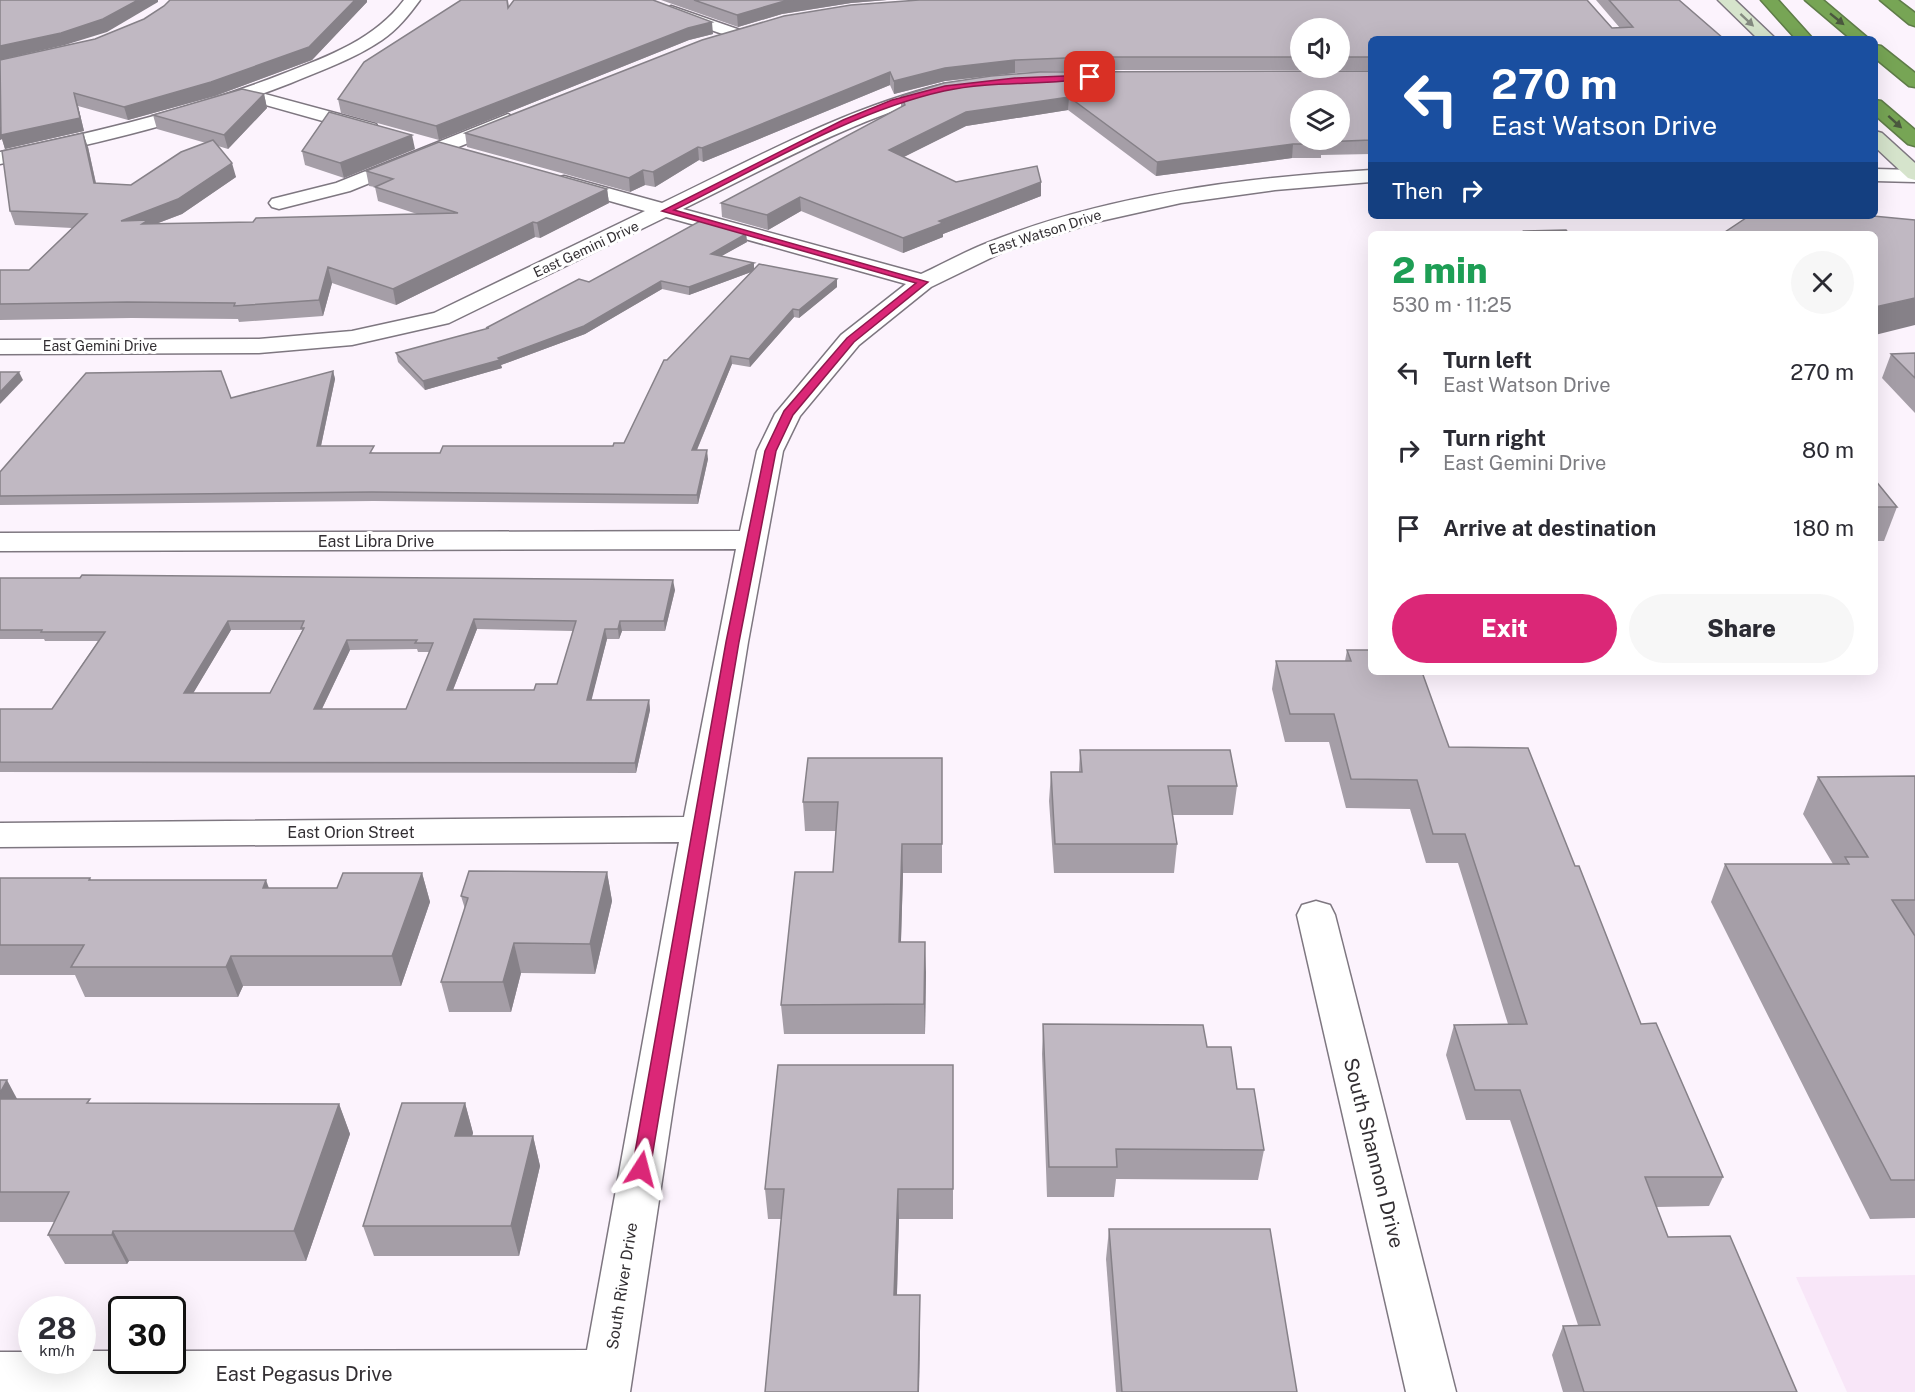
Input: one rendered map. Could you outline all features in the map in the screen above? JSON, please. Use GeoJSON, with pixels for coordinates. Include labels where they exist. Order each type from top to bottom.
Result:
{"type":"FeatureCollection","features":[{"type":"Feature","properties":{"kind":"highway"},"geometry":{"type":"LineString","coordinates":[[1769,0],[1802,36]]}},
{"type":"Feature","properties":{"kind":"highway"},"geometry":{"type":"LineString","coordinates":[[1813,0],[1857,36]]}},
{"type":"Feature","properties":{"kind":"highway"},"geometry":{"type":"LineString","coordinates":[[1888,0],[1915,21]]}},
{"type":"Feature","properties":{"kind":"highway"},"geometry":{"type":"LineString","coordinates":[[1911,0],[1915,2]]}},
{"type":"Feature","properties":{"kind":"highway"},"geometry":{"type":"LineString","coordinates":[[1878,52],[1915,82]]}},
{"type":"Feature","properties":{"kind":"highway"},"geometry":{"type":"LineString","coordinates":[[1878,108],[1915,140]]}},
{"type":"Feature","properties":{"kind":"main road"},"geometry":{"type":"LineString","coordinates":[[1726,0],[1765,36]]}},
{"type":"Feature","properties":{"kind":"main road"},"geometry":{"type":"LineString","coordinates":[[1878,140],[1915,175]]}},
{"type":"Feature","properties":{"kind":"street"},"geometry":{"type":"LineString","coordinates":[[0,158],[129,130],[249,95],[335,59],[382,33],[412,0]]}},
{"type":"Feature","properties":{"kind":"street"},"geometry":{"type":"LineString","coordinates":[[657,6],[743,32],[706,43]]}},
{"type":"Feature","properties":{"kind":"street","name":"East Gemini Drive"},"geometry":{"type":"LineString","coordinates":[[0,347],[259,346],[352,338],[441,318],[846,122],[895,102],[945,88],[968,86]]}},
{"type":"Feature","properties":{"kind":"street"},"geometry":{"type":"LineString","coordinates":[[249,95],[388,133]]}},
{"type":"Feature","properties":{"kind":"street"},"geometry":{"type":"LineString","coordinates":[[279,203],[343,187],[519,116]]}},
{"type":"Feature","properties":{"kind":"street"},"geometry":{"type":"LineString","coordinates":[[409,138],[474,157]]}},
{"type":"Feature","properties":{"kind":"street"},"geometry":{"type":"LineString","coordinates":[[1878,175],[1915,175]]}},
{"type":"Feature","properties":{"kind":"street"},"geometry":{"type":"LineString","coordinates":[[542,176],[923,282]]}},
{"type":"Feature","properties":{"kind":"street","name":"East Watson Drive"},"geometry":{"type":"LineString","coordinates":[[923,282],[994,247],[1070,221],[1143,203],[1235,186],[1368,176]]}},
{"type":"Feature","properties":{"kind":"street","name":"South River Drive"},"geometry":{"type":"LineString","coordinates":[[607,1383],[652,1101],[752,540],[771,451],[788,414],[850,340],[923,282]]}},
{"type":"Feature","properties":{"kind":"street","name":"East Libra Drive"},"geometry":{"type":"LineString","coordinates":[[0,542],[752,540]]}},
{"type":"Feature","properties":{"kind":"street","name":"East Orion Street"},"geometry":{"type":"LineString","coordinates":[[0,835],[701,829]]}},
{"type":"Feature","properties":{"kind":"street","name":"South Shannon Drive"},"geometry":{"type":"LineString","coordinates":[[1316,915],[1431,1392]]}},
{"type":"Feature","properties":{"kind":"street","name":"East Pegasus Drive"},"geometry":{"type":"LineString","coordinates":[[0,1376],[607,1383]]}},
{"type":"Feature","properties":{"kind":"shaded area"},"geometry":{"type":"Polygon","coordinates":[[[1915,1275],[1915,1392],[1847,1392],[1796,1277],[1915,1275]]]}},
{"type":"Feature","properties":{"kind":"building"},"geometry":{"type":"Polygon","coordinates":[[[0,0],[138,0],[103,19],[61,33],[0,46],[0,0]]]}},
{"type":"Feature","properties":{"kind":"building"},"geometry":{"type":"Polygon","coordinates":[[[170,0],[355,0],[309,47],[211,82],[124,107],[74,93],[80,118],[1,135],[0,60],[95,39],[144,19],[170,0]]]}},
{"type":"Feature","properties":{"kind":"building"},"geometry":{"type":"Polygon","coordinates":[[[461,0],[507,0],[508,8],[514,0],[653,0],[712,22],[688,28],[436,126],[338,99],[364,62],[461,0]]]}},
{"type":"Feature","properties":{"kind":"building"},"geometry":{"type":"Polygon","coordinates":[[[694,0],[793,0],[737,15],[694,0]]]}},
{"type":"Feature","properties":{"kind":"building"},"geometry":{"type":"Polygon","coordinates":[[[919,0],[1587,0],[1612,28],[1633,27],[1609,0],[1679,0],[1721,36],[1368,36],[1368,57],[1350,57],[1350,18],[1290,18],[1290,57],[1091,57],[1015,60],[945,68],[894,81],[890,72],[702,148],[698,147],[653,172],[643,170],[629,178],[465,133],[702,40],[784,16],[851,5],[919,0]]]}},
{"type":"Feature","properties":{"kind":"building"},"geometry":{"type":"Polygon","coordinates":[[[1290,71],[1290,78],[1350,78],[1350,71],[1368,71],[1368,140],[1350,141],[1350,90],[1290,90],[1290,144],[1157,162],[1069,97],[966,112],[889,150],[956,182],[1037,166],[1041,182],[939,221],[943,223],[903,238],[800,197],[767,215],[721,203],[905,105],[901,96],[944,83],[1040,72],[1290,71]]]}},
{"type":"Feature","properties":{"kind":"building"},"geometry":{"type":"Polygon","coordinates":[[[242,89],[264,94],[224,135],[153,115],[242,89]]]}},
{"type":"Feature","properties":{"kind":"building"},"geometry":{"type":"Polygon","coordinates":[[[329,112],[412,135],[340,163],[302,151],[329,112]]]}},
{"type":"Feature","properties":{"kind":"building"},"geometry":{"type":"Polygon","coordinates":[[[83,133],[94,183],[131,185],[181,152],[213,140],[232,163],[178,199],[121,221],[148,220],[142,224],[253,222],[256,218],[458,213],[375,187],[393,179],[366,171],[439,142],[607,189],[393,289],[328,267],[319,300],[234,306],[235,303],[0,304],[0,270],[29,270],[87,214],[10,211],[2,151],[83,133]]]}},
{"type":"Feature","properties":{"kind":"building"},"geometry":{"type":"Polygon","coordinates":[[[1878,216],[1915,220],[1915,298],[1878,306],[1878,231],[1726,231],[1744,219],[1878,219],[1878,216]]]}},
{"type":"Feature","properties":{"kind":"building"},"geometry":{"type":"Polygon","coordinates":[[[700,221],[746,234],[711,254],[754,263],[689,287],[661,281],[584,326],[498,358],[500,360],[423,381],[396,353],[489,328],[486,328],[579,279],[589,282],[700,221]]]}},
{"type":"Feature","properties":{"kind":"building"},"geometry":{"type":"Polygon","coordinates":[[[759,264],[837,279],[799,310],[793,309],[749,359],[731,356],[692,450],[707,450],[697,495],[372,492],[0,496],[0,472],[86,373],[221,371],[231,398],[333,371],[317,446],[374,446],[370,453],[440,453],[443,446],[613,446],[614,443],[624,443],[664,360],[667,360],[759,264]]]}},
{"type":"Feature","properties":{"kind":"building"},"geometry":{"type":"Polygon","coordinates":[[[1915,353],[1915,378],[1891,354],[1915,353]]]}},
{"type":"Feature","properties":{"kind":"building"},"geometry":{"type":"Polygon","coordinates":[[[0,372],[19,372],[0,392],[0,372]]]}},
{"type":"Feature","properties":{"kind":"building"},"geometry":{"type":"Polygon","coordinates":[[[1878,484],[1897,507],[1878,507],[1878,484]]]}},
{"type":"Feature","properties":{"kind":"building"},"geometry":{"type":"Polygon","coordinates":[[[82,575],[673,580],[664,621],[620,621],[618,629],[605,629],[587,700],[649,700],[635,763],[0,762],[0,709],[52,709],[105,632],[0,630],[0,578],[80,578],[82,575]],[[474,619],[447,690],[534,690],[536,684],[557,684],[576,621],[474,619]],[[228,621],[184,693],[270,693],[304,628],[301,628],[304,621],[228,621]],[[347,640],[314,709],[406,709],[433,643],[415,643],[417,640],[347,640]]]}},
{"type":"Feature","properties":{"kind":"building"},"geometry":{"type":"Polygon","coordinates":[[[1347,650],[1368,650],[1368,675],[1423,675],[1449,747],[1528,748],[1575,866],[1579,866],[1641,1024],[1656,1023],[1723,1177],[1645,1177],[1668,1237],[1730,1236],[1797,1392],[1584,1392],[1563,1326],[1600,1325],[1520,1090],[1475,1090],[1454,1025],[1527,1024],[1465,834],[1433,834],[1417,780],[1351,779],[1334,714],[1290,714],[1276,661],[1351,661],[1347,650]]]}},
{"type":"Feature","properties":{"kind":"building"},"geometry":{"type":"Polygon","coordinates":[[[1080,750],[1230,750],[1237,786],[1168,786],[1177,844],[1055,844],[1051,772],[1082,772],[1080,750]]]}},
{"type":"Feature","properties":{"kind":"building"},"geometry":{"type":"Polygon","coordinates":[[[808,758],[942,758],[942,844],[902,844],[899,942],[925,942],[924,1004],[781,1005],[795,872],[833,872],[838,802],[803,802],[808,758]]]}},
{"type":"Feature","properties":{"kind":"building"},"geometry":{"type":"Polygon","coordinates":[[[1915,776],[1915,900],[1892,900],[1915,936],[1915,1180],[1891,1180],[1725,864],[1849,864],[1845,857],[1868,857],[1818,777],[1915,776]]]}},
{"type":"Feature","properties":{"kind":"building"},"geometry":{"type":"Polygon","coordinates":[[[469,871],[607,872],[590,944],[514,943],[503,982],[441,982],[468,898],[461,896],[469,871]]]}},
{"type":"Feature","properties":{"kind":"building"},"geometry":{"type":"Polygon","coordinates":[[[343,873],[422,873],[392,956],[231,956],[226,967],[71,967],[84,945],[0,945],[0,878],[266,880],[263,888],[337,888],[343,873]]]}},
{"type":"Feature","properties":{"kind":"building"},"geometry":{"type":"Polygon","coordinates":[[[1043,1024],[1203,1025],[1207,1047],[1231,1047],[1237,1089],[1254,1089],[1264,1150],[1116,1149],[1117,1167],[1049,1167],[1043,1024]]]}},
{"type":"Feature","properties":{"kind":"building"},"geometry":{"type":"Polygon","coordinates":[[[778,1065],[953,1065],[953,1189],[898,1189],[894,1295],[920,1295],[918,1392],[765,1392],[784,1189],[765,1189],[778,1065]]]}},
{"type":"Feature","properties":{"kind":"building"},"geometry":{"type":"Polygon","coordinates":[[[0,1080],[7,1080],[0,1093],[0,1080]]]}},
{"type":"Feature","properties":{"kind":"building"},"geometry":{"type":"Polygon","coordinates":[[[0,1099],[90,1099],[87,1103],[339,1104],[294,1231],[113,1231],[112,1235],[48,1235],[69,1192],[0,1192],[0,1099]]]}},
{"type":"Feature","properties":{"kind":"building"},"geometry":{"type":"Polygon","coordinates":[[[402,1103],[465,1103],[455,1136],[533,1136],[511,1226],[363,1226],[402,1103]]]}},
{"type":"Feature","properties":{"kind":"building"},"geometry":{"type":"Polygon","coordinates":[[[1109,1229],[1270,1229],[1297,1392],[1122,1392],[1109,1229]]]}},
{"type":"Feature","properties":{"kind":"route"},"geometry":{"type":"LineString","coordinates":[[641,1169],[732,642],[771,451],[788,414],[850,340],[923,282],[666,211],[846,122],[895,102],[945,88],[1015,80],[1090,77]]}}]}
